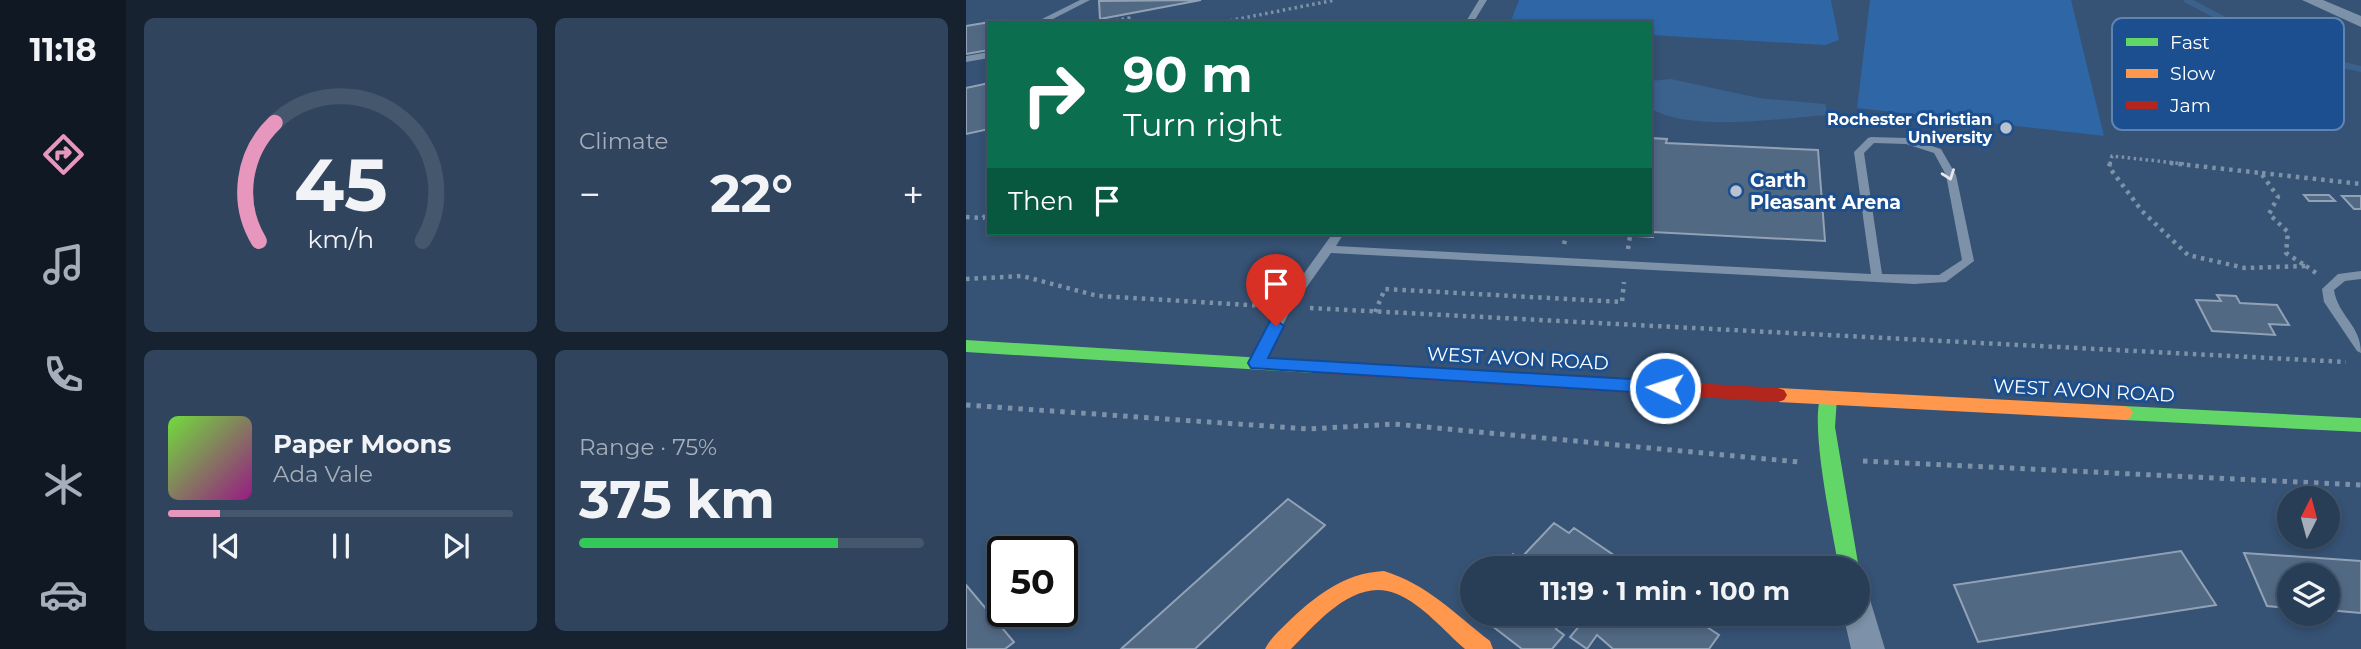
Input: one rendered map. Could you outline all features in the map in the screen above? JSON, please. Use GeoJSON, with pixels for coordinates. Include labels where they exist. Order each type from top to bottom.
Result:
{"type":"FeatureCollection","features":[{"type":"Feature","properties":{"kind":"main road","name":"WEST AVON ROAD"},"geometry":{"type":"LineString","coordinates":[[966,346],[1828,398],[2361,425]]}},
{"type":"Feature","properties":{"kind":"main road"},"geometry":{"type":"LineString","coordinates":[[1828,398],[1826,427],[1847,556]]}},
{"type":"Feature","properties":{"kind":"main road"},"geometry":{"type":"LineString","coordinates":[[1276,649],[1338,593],[1370,580],[1399,584],[1463,644]]}},
{"type":"Feature","properties":{"kind":"street"},"geometry":{"type":"LineString","coordinates":[[2310,0],[2361,22]]}},
{"type":"Feature","properties":{"kind":"street"},"geometry":{"type":"LineString","coordinates":[[1862,626],[1868,649]]}},
{"type":"Feature","properties":{"kind":"lane"},"geometry":{"type":"LineString","coordinates":[[1044,21],[1071,11],[1086,0]]}},
{"type":"Feature","properties":{"kind":"lane"},"geometry":{"type":"LineString","coordinates":[[1470,21],[1483,0]]}},
{"type":"Feature","properties":{"kind":"lane"},"geometry":{"type":"LineString","coordinates":[[966,59],[987,55]]}},
{"type":"Feature","properties":{"kind":"lane"},"geometry":{"type":"LineString","coordinates":[[1329,248],[1626,266],[1877,278],[1942,279],[1968,261],[1951,175],[1938,151],[1908,141],[1871,140],[1859,152],[1877,278]]}},
{"type":"Feature","properties":{"kind":"lane"},"geometry":{"type":"LineString","coordinates":[[1257,363],[1286,307],[1338,235]]}},
{"type":"Feature","properties":{"kind":"lane"},"geometry":{"type":"LineString","coordinates":[[2361,275],[2342,277],[2328,289],[2330,302],[2361,348]]}},
{"type":"Feature","properties":{"kind":"path"},"geometry":{"type":"LineString","coordinates":[[1291,0],[1294,8]]}},
{"type":"Feature","properties":{"kind":"path"},"geometry":{"type":"LineString","coordinates":[[1227,21],[1335,0]]}},
{"type":"Feature","properties":{"kind":"path"},"geometry":{"type":"LineString","coordinates":[[1114,21],[1129,18],[1130,21]]}},
{"type":"Feature","properties":{"kind":"path"},"geometry":{"type":"LineString","coordinates":[[2261,173],[2278,197],[2269,214],[2288,232],[2286,253],[2307,266],[2245,268],[2188,255],[2142,211],[2109,167],[2112,156],[2361,184]]}},
{"type":"Feature","properties":{"kind":"path"},"geometry":{"type":"LineString","coordinates":[[966,217],[983,218],[987,214]]}},
{"type":"Feature","properties":{"kind":"path"},"geometry":{"type":"LineString","coordinates":[[1376,312],[1385,289],[1622,302],[1630,236]]}},
{"type":"Feature","properties":{"kind":"path"},"geometry":{"type":"LineString","coordinates":[[966,279],[1022,276],[1098,296],[2347,362]]}},
{"type":"Feature","properties":{"kind":"path"},"geometry":{"type":"LineString","coordinates":[[966,405],[1309,429],[1394,424],[1788,463],[1830,459],[2361,485]]}},
{"type":"Feature","properties":{"kind":"shaded area"},"geometry":{"type":"Polygon","coordinates":[[[1519,0],[1831,0],[1839,40],[1825,45],[1652,35],[1652,21],[1511,21],[1519,0]]]}},
{"type":"Feature","properties":{"kind":"shaded area"},"geometry":{"type":"Polygon","coordinates":[[[1870,0],[2071,0],[2104,136],[1857,108],[1870,0]]]}},
{"type":"Feature","properties":{"kind":"shaded area"},"geometry":{"type":"Polygon","coordinates":[[[1671,79],[1759,98],[1825,104],[1829,115],[1736,122],[1688,120],[1667,116],[1652,109],[1652,81],[1671,79]]]}},
{"type":"Feature","properties":{"kind":"building"},"geometry":{"type":"Polygon","coordinates":[[[1201,0],[1100,19],[1099,1],[1201,0]]]}},
{"type":"Feature","properties":{"kind":"building"},"geometry":{"type":"Polygon","coordinates":[[[987,22],[987,50],[966,54],[966,26],[987,22]]]}},
{"type":"Feature","properties":{"kind":"building"},"geometry":{"type":"Polygon","coordinates":[[[987,83],[987,129],[966,134],[966,88],[987,83]]]}},
{"type":"Feature","properties":{"kind":"building","name":"Garth Pleasant Arena"},"geometry":{"type":"Polygon","coordinates":[[[1652,138],[1667,139],[1666,143],[1818,150],[1825,241],[1653,232],[1653,237],[1618,235],[1652,235],[1652,138]]]}},
{"type":"Feature","properties":{"kind":"building"},"geometry":{"type":"Polygon","coordinates":[[[2304,195],[2329,195],[2335,201],[2309,201],[2304,195]]]}},
{"type":"Feature","properties":{"kind":"building"},"geometry":{"type":"Polygon","coordinates":[[[2342,196],[2361,196],[2361,209],[2354,209],[2342,196]]]}},
{"type":"Feature","properties":{"kind":"building"},"geometry":{"type":"Polygon","coordinates":[[[2217,295],[2236,296],[2240,303],[2277,305],[2289,325],[2269,324],[2275,335],[2212,331],[2196,300],[2221,301],[2217,295]]]}},
{"type":"Feature","properties":{"kind":"building"},"geometry":{"type":"Polygon","coordinates":[[[1288,499],[1325,525],[1195,649],[1121,649],[1288,499]]]}},
{"type":"Feature","properties":{"kind":"building"},"geometry":{"type":"Polygon","coordinates":[[[1554,523],[1569,533],[1574,528],[1615,556],[1523,556],[1554,523]]]}},
{"type":"Feature","properties":{"kind":"building"},"geometry":{"type":"Polygon","coordinates":[[[2181,551],[2216,605],[1978,642],[1954,585],[2181,551]]]}},
{"type":"Feature","properties":{"kind":"building"},"geometry":{"type":"Polygon","coordinates":[[[2244,553],[2361,561],[2361,613],[2340,611],[2340,563],[2277,563],[2277,607],[2267,606],[2244,553]]]}},
{"type":"Feature","properties":{"kind":"building"},"geometry":{"type":"Polygon","coordinates":[[[966,585],[987,610],[987,627],[1001,627],[1014,642],[1005,649],[966,649],[966,585]]]}},
{"type":"Feature","properties":{"kind":"building"},"geometry":{"type":"Polygon","coordinates":[[[1492,626],[1558,626],[1556,629],[1564,635],[1552,649],[1522,649],[1492,626]]]}},
{"type":"Feature","properties":{"kind":"building"},"geometry":{"type":"Polygon","coordinates":[[[1579,626],[1706,626],[1719,635],[1709,649],[1613,649],[1597,635],[1587,649],[1570,637],[1579,626]]]}},
{"type":"Feature","properties":{"kind":"waterway"},"geometry":{"type":"LineString","coordinates":[[2187,0],[2221,18]]}},
{"type":"Feature","properties":{"kind":"waterway"},"geometry":{"type":"LineString","coordinates":[[2344,65],[2361,69]]}},
{"type":"Feature","properties":{"kind":"traffic: fast"},"geometry":{"type":"LineString","coordinates":[[966,346],[1314,367]]}},
{"type":"Feature","properties":{"kind":"traffic: fast"},"geometry":{"type":"LineString","coordinates":[[1828,398],[1826,427],[1847,556]]}},
{"type":"Feature","properties":{"kind":"traffic: fast"},"geometry":{"type":"LineString","coordinates":[[2124,413],[2361,425]]}},
{"type":"Feature","properties":{"kind":"traffic: slow"},"geometry":{"type":"LineString","coordinates":[[1778,395],[2124,413]]}},
{"type":"Feature","properties":{"kind":"traffic: slow"},"geometry":{"type":"LineString","coordinates":[[1276,649],[1333,597],[1349,587],[1384,581],[1402,586],[1423,599],[1482,649]]}},
{"type":"Feature","properties":{"kind":"traffic: jam"},"geometry":{"type":"LineString","coordinates":[[1314,367],[1778,395]]}},
{"type":"Feature","properties":{"kind":"place","name":"Rochester Christian University"},"geometry":{"type":"Point","coordinates":[2006,128]}},
{"type":"Feature","properties":{"kind":"place","name":"Garth Pleasant Arena"},"geometry":{"type":"Point","coordinates":[1736,191]}},
{"type":"Feature","properties":{"kind":"route"},"geometry":{"type":"LineString","coordinates":[[1276,326],[1257,363],[1665,388]]}}]}
